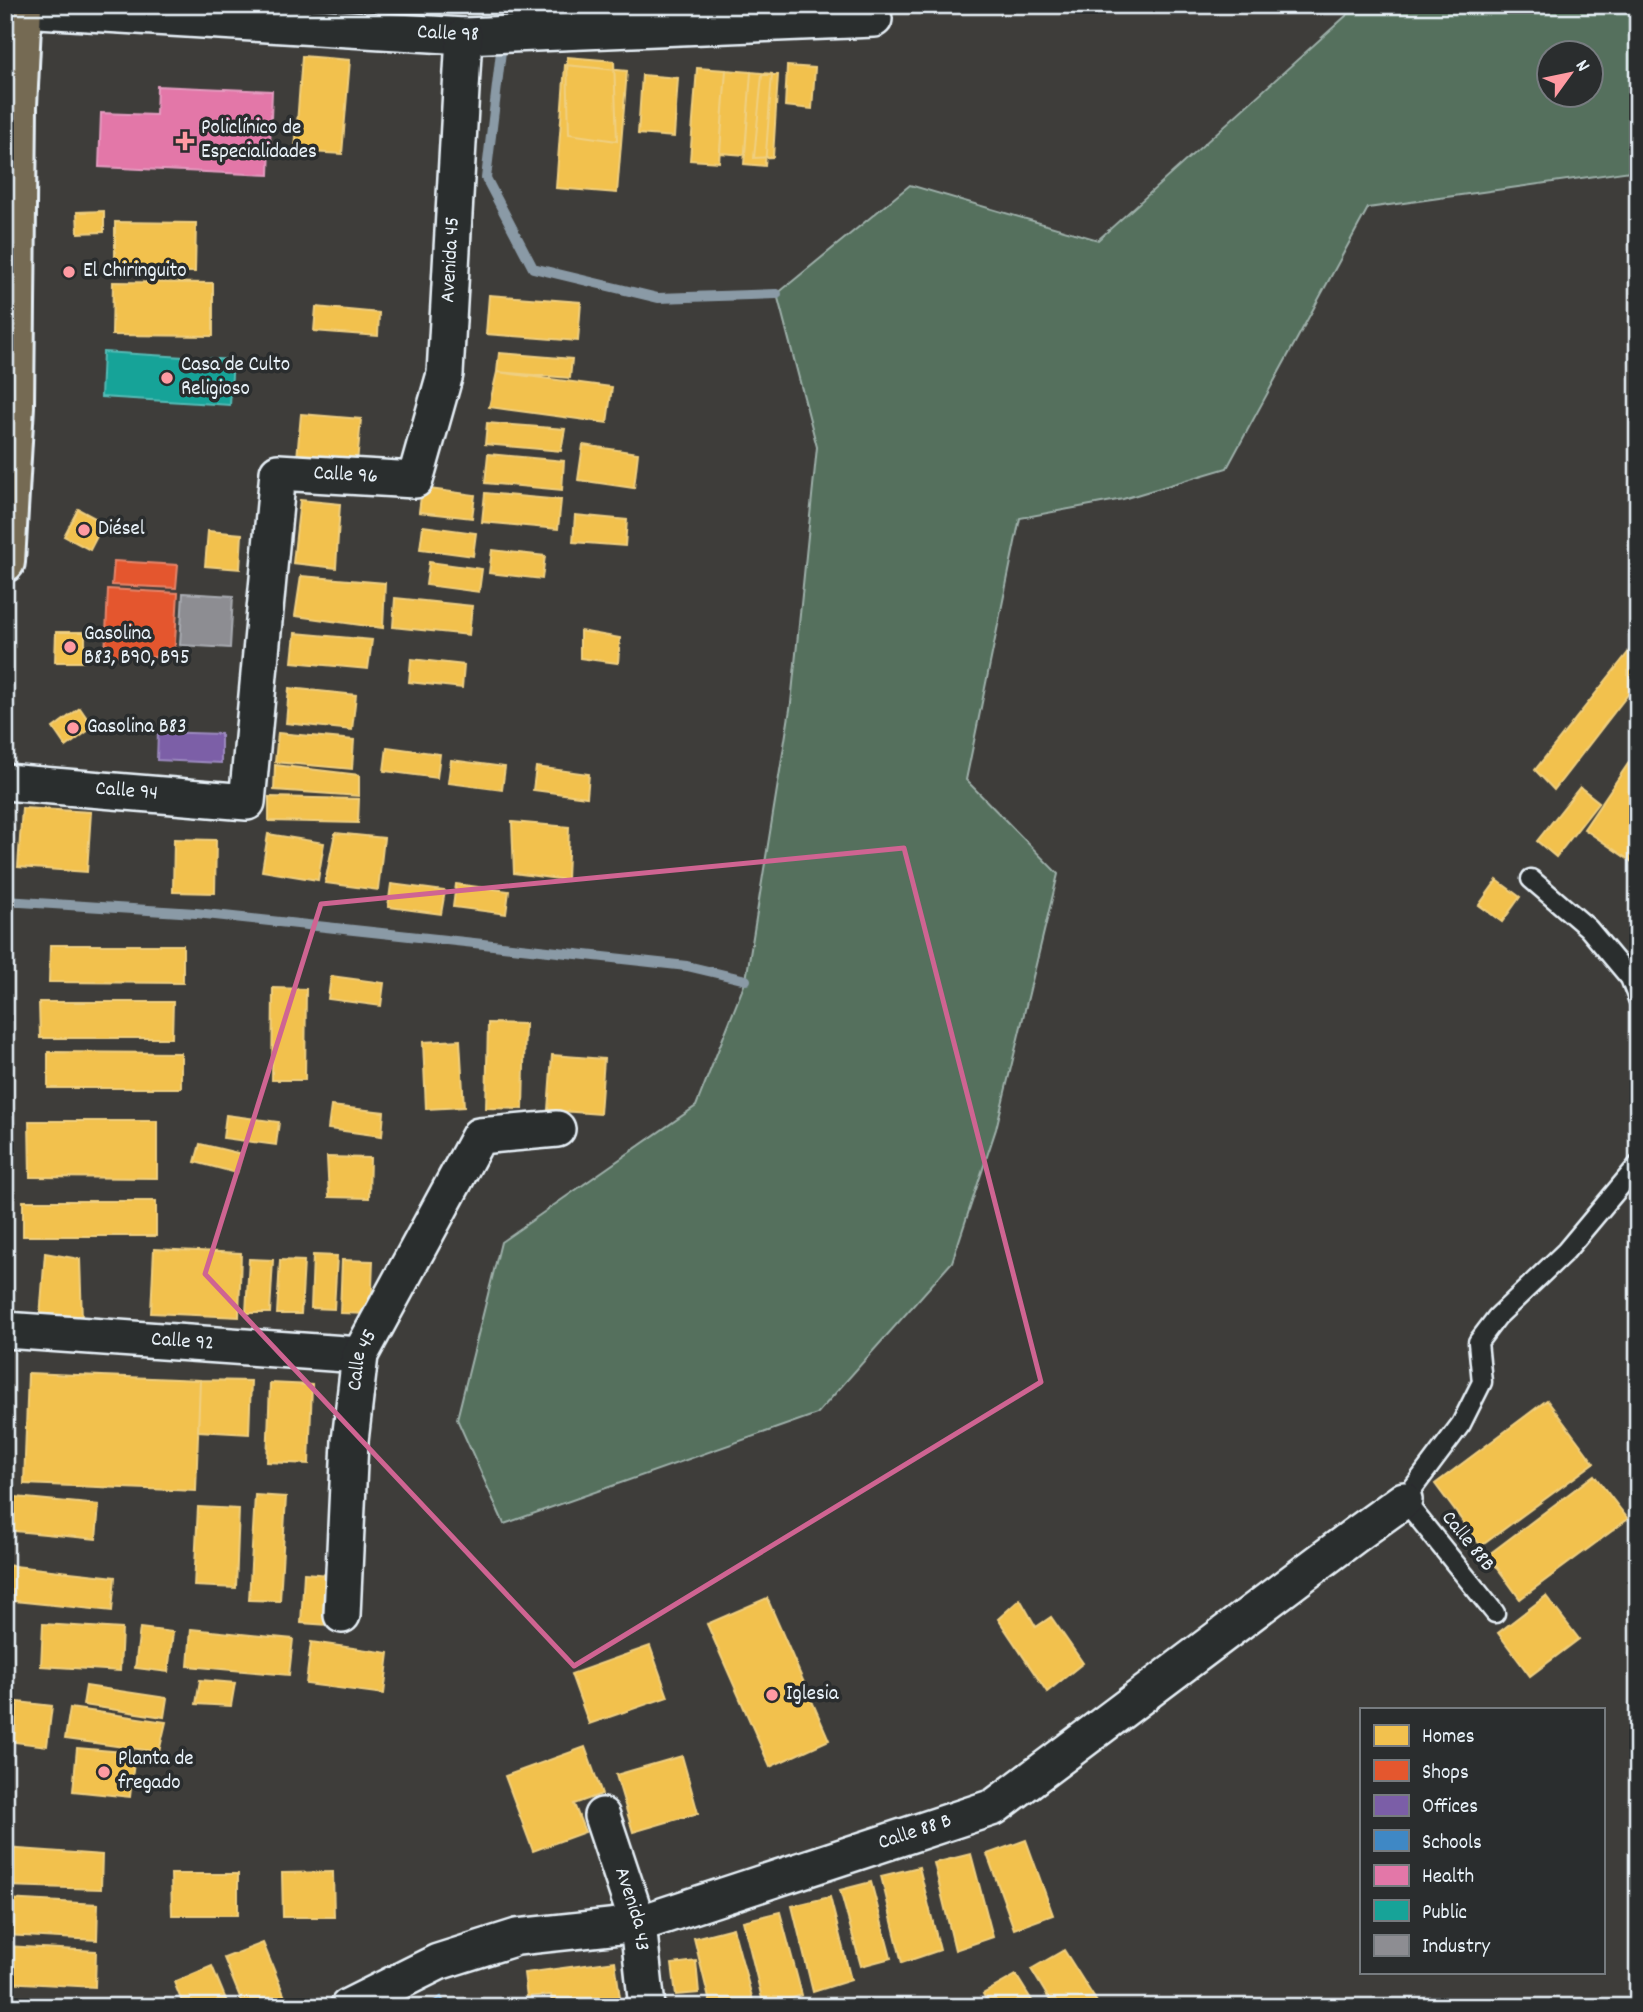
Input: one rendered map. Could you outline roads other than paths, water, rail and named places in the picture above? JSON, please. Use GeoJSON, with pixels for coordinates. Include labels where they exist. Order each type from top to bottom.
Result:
{"type":"FeatureCollection","features":[{"type":"Feature","properties":{"kind":"main road"},"geometry":{"type":"LineString","coordinates":[[5,562],[10,405],[11,105],[22,7]]}},
{"type":"Feature","properties":{"kind":"street","name":"Calle 98"},"geometry":{"type":"LineString","coordinates":[[22,7],[464,36],[876,12]]}},
{"type":"Feature","properties":{"kind":"street","name":"Avenida 45"},"geometry":{"type":"LineString","coordinates":[[415,480],[445,374],[464,36]]}},
{"type":"Feature","properties":{"kind":"street","name":"Calle 96"},"geometry":{"type":"LineString","coordinates":[[247,802],[278,472],[415,480]]}},
{"type":"Feature","properties":{"kind":"street","name":"Calle 94"},"geometry":{"type":"LineString","coordinates":[[5,782],[247,802]]}},
{"type":"Feature","properties":{"kind":"street","name":"Calle 45"},"geometry":{"type":"LineString","coordinates":[[342,1615],[350,1441],[360,1355],[479,1136],[556,1129]]}},
{"type":"Feature","properties":{"kind":"street","name":"Calle 92"},"geometry":{"type":"LineString","coordinates":[[5,1330],[360,1355]]}},
{"type":"Feature","properties":{"kind":"street","name":"Calle 88 B"},"geometry":{"type":"LineString","coordinates":[[348,2007],[438,1962],[517,1937],[638,1924],[994,1807],[1404,1500]]}},
{"type":"Feature","properties":{"kind":"street","name":"Avenida 43"},"geometry":{"type":"LineString","coordinates":[[602,1816],[638,1924],[647,2007]]}},
{"type":"Feature","properties":{"kind":"lane"},"geometry":{"type":"LineString","coordinates":[[1531,879],[1588,928],[1630,978],[1638,999]]}},
{"type":"Feature","properties":{"kind":"lane"},"geometry":{"type":"LineString","coordinates":[[1404,1500],[1461,1424],[1482,1382],[1478,1342],[1497,1317],[1566,1251],[1638,1165]]}},
{"type":"Feature","properties":{"kind":"lane","name":"Calle 88B"},"geometry":{"type":"LineString","coordinates":[[1404,1500],[1495,1613]]}},
{"type":"Feature","properties":{"kind":"waterway"},"geometry":{"type":"LineString","coordinates":[[503,23],[505,5]]}},
{"type":"Feature","properties":{"kind":"waterway"},"geometry":{"type":"LineString","coordinates":[[502,43],[486,178],[533,268],[658,298],[777,294]]}},
{"type":"Feature","properties":{"kind":"waterway"},"geometry":{"type":"LineString","coordinates":[[5,901],[196,913],[687,966],[746,980]]}},
{"type":"Feature","properties":{"kind":"place","name":"Policlínico de Especialidades"},"geometry":{"type":"Point","coordinates":[185,141]}},
{"type":"Feature","properties":{"kind":"place","name":"El Chiringuito"},"geometry":{"type":"Point","coordinates":[69,272]}},
{"type":"Feature","properties":{"kind":"place","name":"Casa de Culto Religioso"},"geometry":{"type":"Point","coordinates":[167,378]}},
{"type":"Feature","properties":{"kind":"place","name":"Diésel"},"geometry":{"type":"Point","coordinates":[84,530]}},
{"type":"Feature","properties":{"kind":"place","name":"Gasolina B83, B90, B95"},"geometry":{"type":"Point","coordinates":[70,647]}},
{"type":"Feature","properties":{"kind":"place","name":"Gasolina B83"},"geometry":{"type":"Point","coordinates":[73,728]}},
{"type":"Feature","properties":{"kind":"place","name":"Iglesia"},"geometry":{"type":"Point","coordinates":[772,1695]}},
{"type":"Feature","properties":{"kind":"place","name":"Planta de fregado"},"geometry":{"type":"Point","coordinates":[104,1772]}}]}
